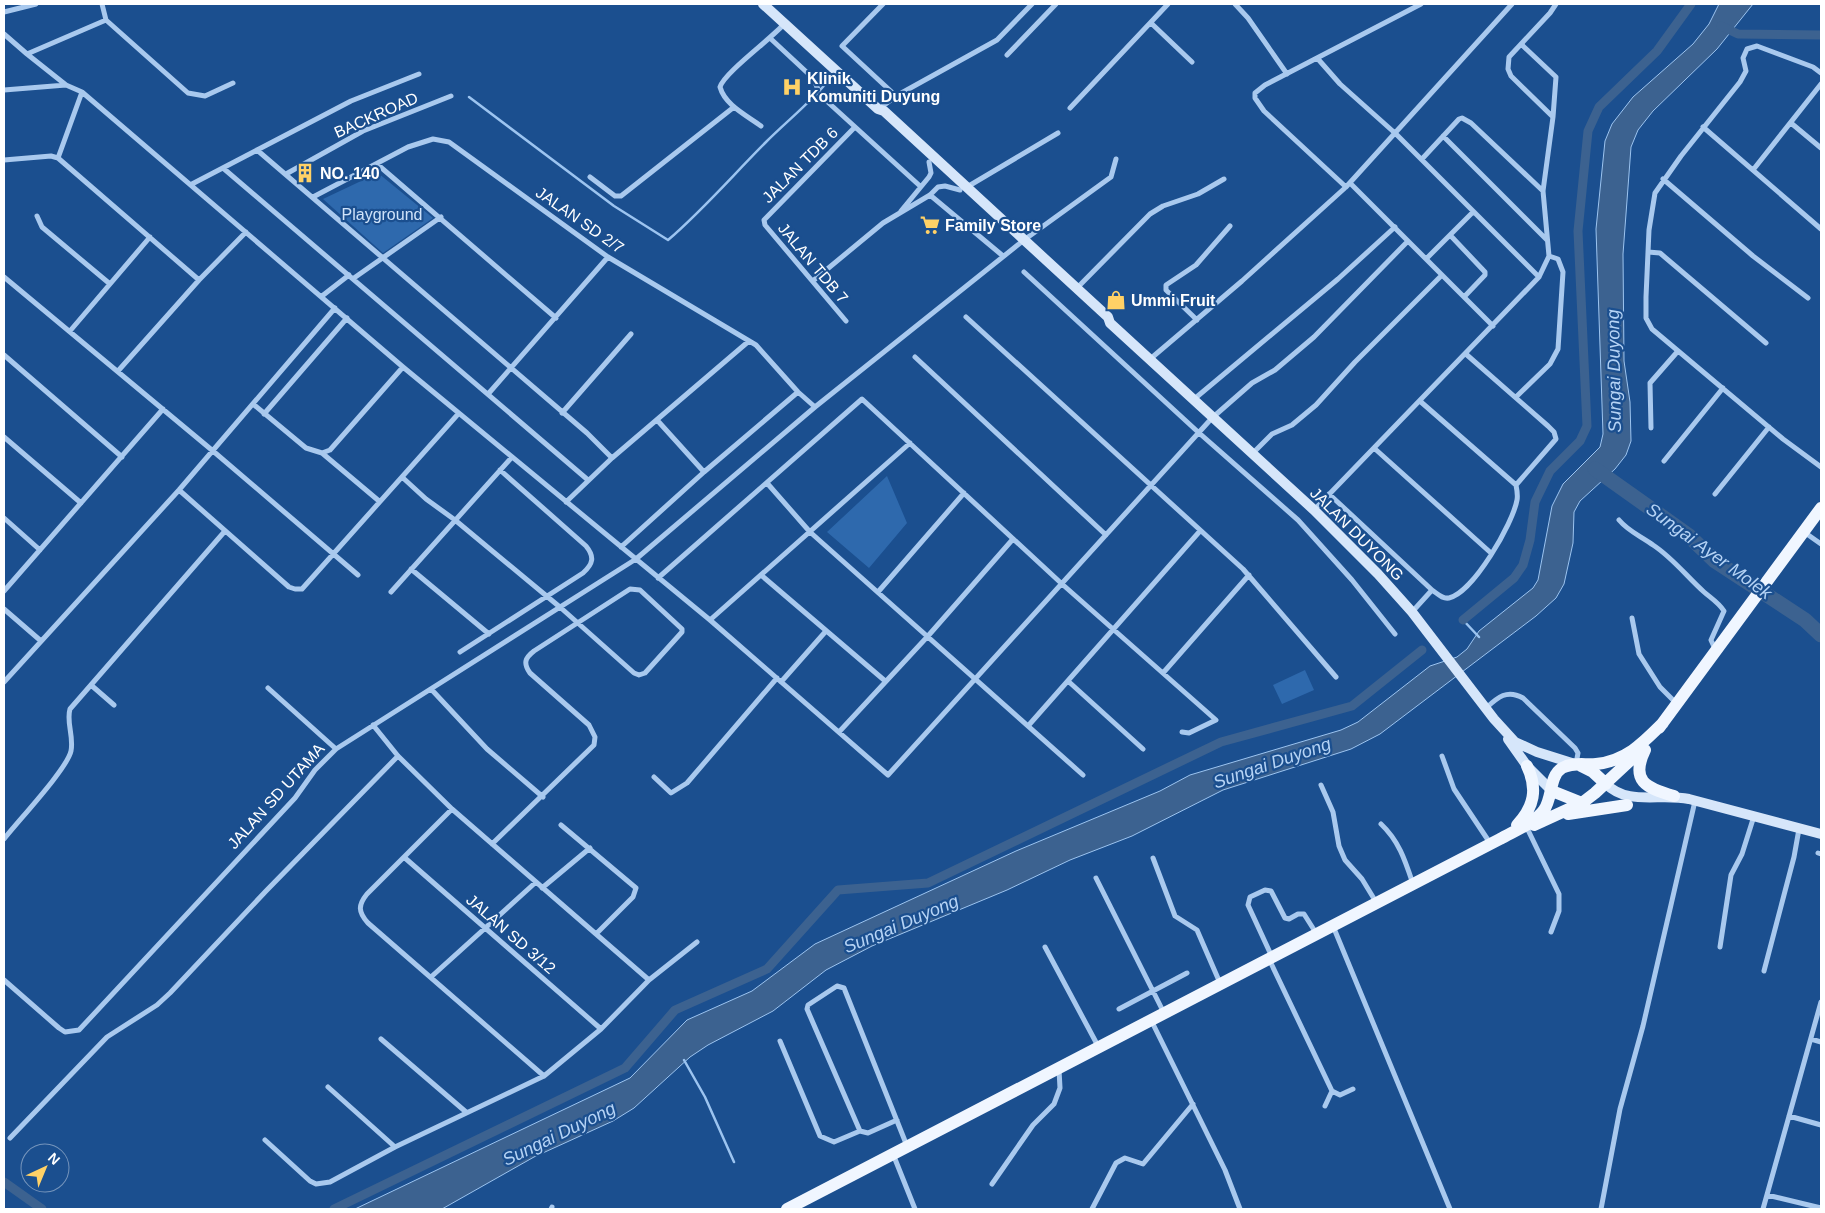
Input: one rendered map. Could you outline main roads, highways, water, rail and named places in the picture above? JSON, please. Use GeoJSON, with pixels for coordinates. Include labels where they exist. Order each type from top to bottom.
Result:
{"type":"FeatureCollection","features":[{"type":"Feature","properties":{"kind":"main road","name":"JALAN DUYONG"},"geometry":{"type":"LineString","coordinates":[[763,4],[878,109],[884,111],[1102,322],[1110,323]]}},
{"type":"Feature","properties":{"kind":"main road","name":"JALAN DUYONG"},"geometry":{"type":"LineString","coordinates":[[878,109],[879,115],[929,162],[964,189]]}},
{"type":"Feature","properties":{"kind":"main road","name":"JALAN DUYONG"},"geometry":{"type":"LineString","coordinates":[[1021,242],[1108,317],[1110,323],[1149,360],[1314,510],[1412,612],[1494,719],[1516,742],[1525,747],[1576,764]]}},
{"type":"Feature","properties":{"kind":"main road"},"geometry":{"type":"LineString","coordinates":[[1495,841],[1582,803],[1606,784],[1651,739],[1821,508]]}},
{"type":"Feature","properties":{"kind":"main road"},"geometry":{"type":"LineString","coordinates":[[1494,719],[1527,766],[1552,791],[1582,803],[1627,805]]}},
{"type":"Feature","properties":{"kind":"main road"},"geometry":{"type":"LineString","coordinates":[[787,1209],[1495,841],[1536,818],[1548,804],[1554,779],[1560,769],[1576,764],[1612,762],[1624,757],[1642,744],[1663,723]]}},
{"type":"Feature","properties":{"kind":"main road"},"geometry":{"type":"LineString","coordinates":[[1651,739],[1640,761],[1639,776],[1649,788],[1821,834]]}},
{"type":"Feature","properties":{"kind":"main road"},"geometry":{"type":"LineString","coordinates":[[1576,764],[1593,772],[1622,796],[1674,796]]}},
{"type":"Feature","properties":{"kind":"main road"},"geometry":{"type":"LineString","coordinates":[[1495,841],[1518,824],[1531,806],[1534,786],[1527,766]]}},
{"type":"Feature","properties":{"kind":"main road"},"geometry":{"type":"LineString","coordinates":[[1545,820],[1627,805],[1692,799]]}},
{"type":"Feature","properties":{"kind":"main road"},"geometry":{"type":"LineString","coordinates":[[793,1209],[806,1200]]}},
{"type":"Feature","properties":{"kind":"water","name":"Sungai Duyong"},"geometry":{"type":"Polygon","coordinates":[[[1719,4],[1753,4],[1717,49],[1653,111],[1638,130],[1631,147],[1623,254],[1624,361],[1630,402],[1631,441],[1626,455],[1615,469],[1580,501],[1574,512],[1573,543],[1564,584],[1556,598],[1536,616],[1380,734],[1351,749],[1223,790],[1132,836],[1070,860],[1007,890],[872,946],[826,970],[773,1011],[708,1045],[690,1057],[634,1108],[613,1121],[534,1157],[442,1209],[355,1209],[630,1078],[687,1020],[752,991],[815,944],[1016,851],[1160,791],[1190,775],[1341,730],[1358,722],[1430,666],[1457,657],[1467,649],[1479,631],[1533,588],[1538,580],[1552,506],[1563,484],[1600,447],[1603,434],[1596,229],[1605,141],[1612,124],[1633,97],[1693,44],[1709,24],[1719,4]]]}},
{"type":"Feature","properties":{"kind":"waterway"},"geometry":{"type":"LineString","coordinates":[[1463,620],[1514,578],[1523,565],[1530,540],[1535,502],[1550,471],[1580,441],[1587,426],[1578,231],[1588,131],[1599,107],[1657,51],[1691,4]]}},
{"type":"Feature","properties":{"kind":"waterway"},"geometry":{"type":"LineString","coordinates":[[1721,26],[1738,34],[1821,35]]}},
{"type":"Feature","properties":{"kind":"waterway"},"geometry":{"type":"LineString","coordinates":[[469,97],[614,206],[668,240],[706,205],[828,81]]}},
{"type":"Feature","properties":{"kind":"waterway","name":"Sungai Ayer Molek"},"geometry":{"type":"LineString","coordinates":[[1595,469],[1688,535],[1715,561],[1805,620],[1821,635]]}},
{"type":"Feature","properties":{"kind":"waterway"},"geometry":{"type":"LineString","coordinates":[[1463,620],[1479,637]]}},
{"type":"Feature","properties":{"kind":"waterway"},"geometry":{"type":"LineString","coordinates":[[334,1209],[625,1068],[675,1010],[767,969],[838,890],[928,883],[1221,742],[1352,706],[1422,650]]}},
{"type":"Feature","properties":{"kind":"waterway"},"geometry":{"type":"LineString","coordinates":[[684,1060],[705,1097],[734,1162]]}},
{"type":"Feature","properties":{"kind":"waterway"},"geometry":{"type":"LineString","coordinates":[[4,1182],[42,1209]]}},
{"type":"Feature","properties":{"kind":"place","name":"Klinik Komuniti Duyung"},"geometry":{"type":"Point","coordinates":[792,87]}},
{"type":"Feature","properties":{"kind":"place","name":"NO. 140"},"geometry":{"type":"Point","coordinates":[305,173]}},
{"type":"Feature","properties":{"kind":"place","name":"Family Store"},"geometry":{"type":"Point","coordinates":[930,225]}},
{"type":"Feature","properties":{"kind":"place","name":"Ummi Fruit"},"geometry":{"type":"Point","coordinates":[1116,300]}},
{"type":"Feature","properties":{"kind":"park label","name":"Playground"},"geometry":{"type":"Point","coordinates":[382,214]}}]}
